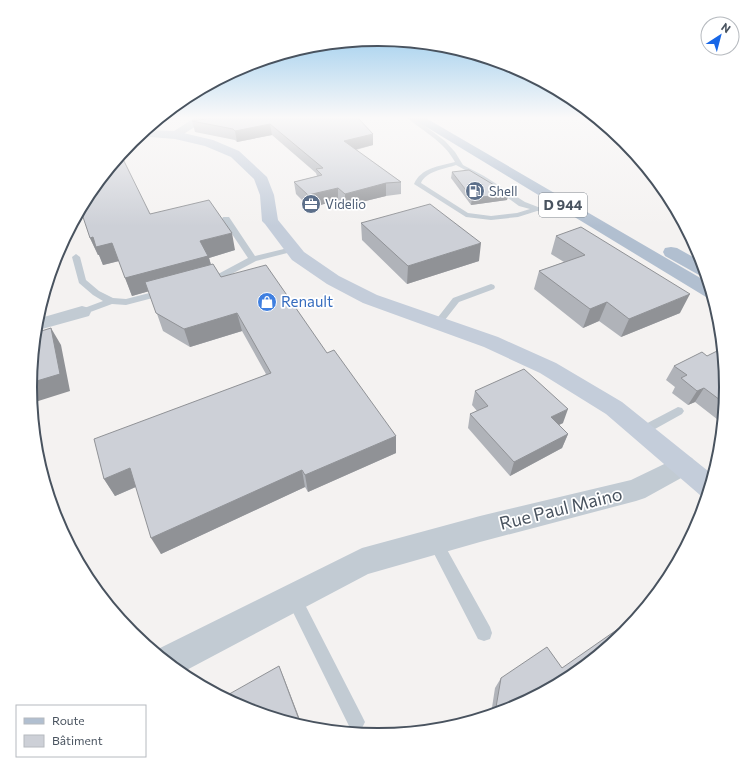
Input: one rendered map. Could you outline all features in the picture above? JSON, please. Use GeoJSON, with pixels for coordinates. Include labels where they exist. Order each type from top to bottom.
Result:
{"type":"FeatureCollection","features":[{"type":"Feature","properties":{"kind":"main road","name":"D 944"},"geometry":{"type":"LineString","coordinates":[[474,153],[704,288]]}},
{"type":"Feature","properties":{"kind":"main road","name":"D 944"},"geometry":{"type":"LineString","coordinates":[[495,153],[697,266]]}},
{"type":"Feature","properties":{"kind":"street"},"geometry":{"type":"LineString","coordinates":[[233,153],[260,177],[267,195],[270,221],[298,256],[333,280],[370,299],[491,342],[548,368],[614,408],[705,483]]}},
{"type":"Feature","properties":{"kind":"street"},"geometry":{"type":"LineString","coordinates":[[43,324],[82,312]]}},
{"type":"Feature","properties":{"kind":"street","name":"Rue Paul Maino"},"geometry":{"type":"LineString","coordinates":[[173,659],[362,562],[636,490],[683,465]]}},
{"type":"Feature","properties":{"kind":"lane"},"geometry":{"type":"LineString","coordinates":[[453,153],[458,163],[522,204],[537,209],[576,213]]}},
{"type":"Feature","properties":{"kind":"lane"},"geometry":{"type":"LineString","coordinates":[[458,163],[424,175],[418,180],[417,184],[466,215],[491,218],[518,215],[537,209]]}},
{"type":"Feature","properties":{"kind":"lane"},"geometry":{"type":"LineString","coordinates":[[226,219],[253,259]]}},
{"type":"Feature","properties":{"kind":"lane"},"geometry":{"type":"LineString","coordinates":[[194,283],[224,275],[253,259],[292,249]]}},
{"type":"Feature","properties":{"kind":"lane"},"geometry":{"type":"LineString","coordinates":[[76,257],[82,281],[96,293],[111,301],[126,302],[171,290]]}},
{"type":"Feature","properties":{"kind":"lane"},"geometry":{"type":"LineString","coordinates":[[438,323],[456,300],[491,286]]}},
{"type":"Feature","properties":{"kind":"lane"},"geometry":{"type":"LineString","coordinates":[[82,312],[111,301]]}},
{"type":"Feature","properties":{"kind":"lane"},"geometry":{"type":"LineString","coordinates":[[642,431],[678,411]]}},
{"type":"Feature","properties":{"kind":"lane"},"geometry":{"type":"LineString","coordinates":[[435,542],[484,633]]}},
{"type":"Feature","properties":{"kind":"lane"},"geometry":{"type":"LineString","coordinates":[[294,598],[356,722]]}},
{"type":"Feature","properties":{"kind":"building"},"geometry":{"type":"Polygon","coordinates":[[[305,153],[361,153],[401,182],[386,183],[345,194],[338,188],[308,195],[294,182],[322,175],[316,169],[323,168],[305,153]]]}},
{"type":"Feature","properties":{"kind":"building"},"geometry":{"type":"Polygon","coordinates":[[[124,160],[150,214],[209,200],[232,233],[200,241],[208,256],[125,278],[112,243],[96,247],[93,237],[90,238],[83,216],[107,179],[124,160]]]}},
{"type":"Feature","properties":{"kind":"building"},"geometry":{"type":"Polygon","coordinates":[[[469,170],[509,194],[472,198],[452,172],[469,170]]]}},
{"type":"Feature","properties":{"kind":"building"},"geometry":{"type":"Polygon","coordinates":[[[430,204],[481,243],[408,266],[361,223],[430,204]]]}},
{"type":"Feature","properties":{"kind":"building"},"geometry":{"type":"Polygon","coordinates":[[[581,227],[690,294],[629,319],[607,302],[590,309],[539,271],[585,255],[556,236],[581,227]]]}},
{"type":"Feature","properties":{"kind":"building"},"geometry":{"type":"Polygon","coordinates":[[[213,264],[221,277],[266,265],[327,353],[334,350],[396,436],[305,475],[302,470],[151,538],[130,468],[104,479],[94,439],[271,373],[237,313],[184,329],[156,313],[145,282],[213,264]]]}},
{"type":"Feature","properties":{"kind":"building"},"geometry":{"type":"Polygon","coordinates":[[[51,328],[60,374],[37,381],[40,342],[42,331],[51,328]]]}},
{"type":"Feature","properties":{"kind":"building"},"geometry":{"type":"Polygon","coordinates":[[[717,351],[718,399],[704,388],[697,391],[681,378],[687,375],[674,366],[702,352],[707,356],[717,351]]]}},
{"type":"Feature","properties":{"kind":"building"},"geometry":{"type":"Polygon","coordinates":[[[524,369],[568,409],[551,417],[568,434],[514,462],[470,414],[488,406],[475,391],[524,369]]]}},
{"type":"Feature","properties":{"kind":"building"},"geometry":{"type":"Polygon","coordinates":[[[618,629],[586,657],[567,670],[529,692],[496,706],[501,678],[547,647],[562,668],[618,629]]]}},
{"type":"Feature","properties":{"kind":"building"},"geometry":{"type":"Polygon","coordinates":[[[279,666],[298,718],[248,702],[230,694],[279,666]]]}},
{"type":"Feature","properties":{"kind":"place","name":"Shell"},"geometry":{"type":"Point","coordinates":[475,191]}},
{"type":"Feature","properties":{"kind":"place","name":"Videlio"},"geometry":{"type":"Point","coordinates":[311,204]}},
{"type":"Feature","properties":{"kind":"place","name":"Renault"},"geometry":{"type":"Point","coordinates":[267,302]}}]}
